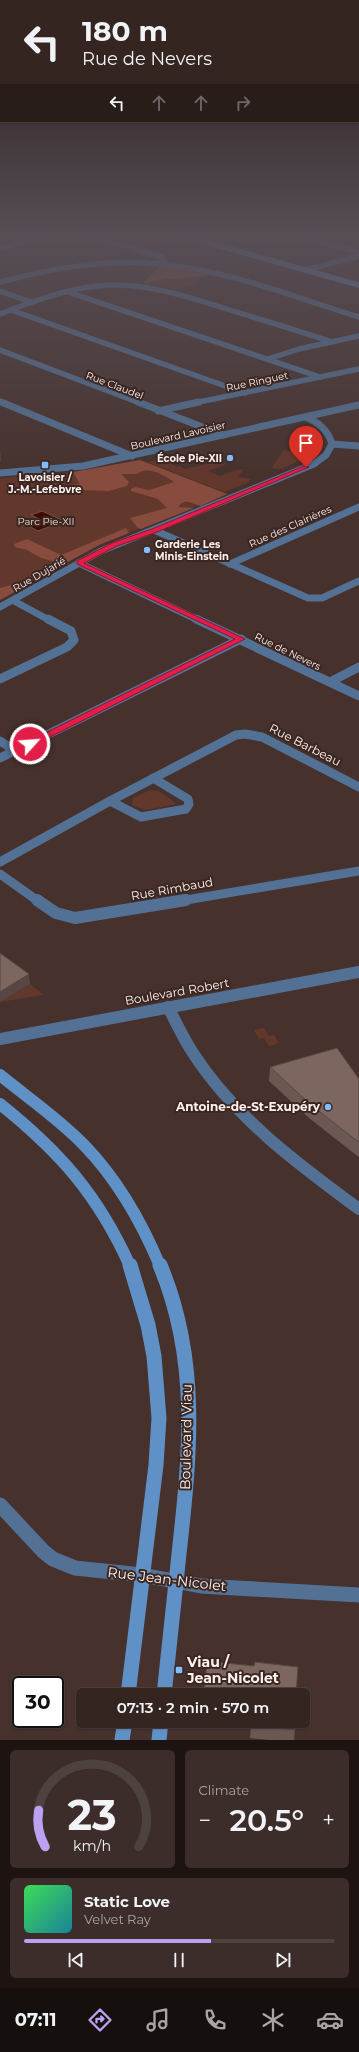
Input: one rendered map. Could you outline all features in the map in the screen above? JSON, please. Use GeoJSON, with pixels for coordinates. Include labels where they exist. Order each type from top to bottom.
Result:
{"type":"FeatureCollection","features":[{"type":"Feature","properties":{"kind":"main road","name":"Boulevard Viau"},"geometry":{"type":"LineString","coordinates":[[0,1075],[60,1123],[93,1155],[121,1192],[140,1222],[163,1272],[176,1312],[186,1360],[190,1419],[186,1484],[165,1688]]}},
{"type":"Feature","properties":{"kind":"main road"},"geometry":{"type":"LineString","coordinates":[[0,1104],[26,1124],[59,1156],[96,1202],[119,1241],[143,1304],[157,1375],[159,1419],[154,1484],[129,1688]]}},
{"type":"Feature","properties":{"kind":"main road"},"geometry":{"type":"LineString","coordinates":[[122,1740],[124,1728]]}},
{"type":"Feature","properties":{"kind":"main road"},"geometry":{"type":"LineString","coordinates":[[159,1740],[160,1728]]}},
{"type":"Feature","properties":{"kind":"street"},"geometry":{"type":"LineString","coordinates":[[34,318],[245,393]]}},
{"type":"Feature","properties":{"kind":"street"},"geometry":{"type":"LineString","coordinates":[[146,318],[320,377]]}},
{"type":"Feature","properties":{"kind":"street"},"geometry":{"type":"LineString","coordinates":[[257,318],[332,342]]}},
{"type":"Feature","properties":{"kind":"street"},"geometry":{"type":"LineString","coordinates":[[268,359],[299,349],[359,336]]}},
{"type":"Feature","properties":{"kind":"street","name":"Rue Claudel"},"geometry":{"type":"LineString","coordinates":[[0,350],[223,436]]}},
{"type":"Feature","properties":{"kind":"street","name":"Rue Ringuet"},"geometry":{"type":"LineString","coordinates":[[158,411],[359,369]]}},
{"type":"Feature","properties":{"kind":"street"},"geometry":{"type":"LineString","coordinates":[[0,402],[132,456]]}},
{"type":"Feature","properties":{"kind":"street","name":"Boulevard Lavoisier"},"geometry":{"type":"LineString","coordinates":[[0,473],[70,467],[132,456],[359,405]]}},
{"type":"Feature","properties":{"kind":"street"},"geometry":{"type":"LineString","coordinates":[[306,417],[323,427],[330,437],[332,444],[359,446]]}},
{"type":"Feature","properties":{"kind":"street","name":"Rue Dujarié"},"geometry":{"type":"LineString","coordinates":[[0,607],[14,601],[79,563],[114,545],[314,464],[326,455],[332,444]]}},
{"type":"Feature","properties":{"kind":"street","name":"Rue des Clairières"},"geometry":{"type":"LineString","coordinates":[[230,564],[359,507]]}},
{"type":"Feature","properties":{"kind":"street"},"geometry":{"type":"LineString","coordinates":[[154,530],[308,598],[322,598],[359,581]]}},
{"type":"Feature","properties":{"kind":"street","name":"Rue de Nevers"},"geometry":{"type":"LineString","coordinates":[[79,563],[359,696]]}},
{"type":"Feature","properties":{"kind":"street"},"geometry":{"type":"LineString","coordinates":[[0,678],[67,647],[74,640],[74,636],[71,631],[14,601]]}},
{"type":"Feature","properties":{"kind":"street"},"geometry":{"type":"LineString","coordinates":[[0,758],[241,639]]}},
{"type":"Feature","properties":{"kind":"street"},"geometry":{"type":"LineString","coordinates":[[330,682],[359,667]]}},
{"type":"Feature","properties":{"kind":"street","name":"Rue Barbeau"},"geometry":{"type":"LineString","coordinates":[[0,862],[229,737],[245,734],[262,737],[359,787]]}},
{"type":"Feature","properties":{"kind":"street"},"geometry":{"type":"LineString","coordinates":[[0,741],[16,751]]}},
{"type":"Feature","properties":{"kind":"street"},"geometry":{"type":"LineString","coordinates":[[110,801],[134,815],[141,817],[186,809],[189,804],[188,799],[153,778]]}},
{"type":"Feature","properties":{"kind":"street","name":"Rue Rimbaud"},"geometry":{"type":"LineString","coordinates":[[0,874],[56,913],[75,918],[359,871]]}},
{"type":"Feature","properties":{"kind":"street","name":"Boulevard Robert"},"geometry":{"type":"LineString","coordinates":[[0,1039],[359,972]]}},
{"type":"Feature","properties":{"kind":"street"},"geometry":{"type":"LineString","coordinates":[[168,1007],[194,1053],[221,1089],[250,1121],[304,1169],[359,1210]]}},
{"type":"Feature","properties":{"kind":"street","name":"Rue Jean-Nicolet"},"geometry":{"type":"LineString","coordinates":[[0,1505],[44,1552],[63,1564],[75,1568],[142,1575],[201,1586],[359,1595]]}},
{"type":"Feature","properties":{"kind":"green space"},"geometry":{"type":"Polygon","coordinates":[[[284,450],[310,455],[282,469],[271,468],[284,450]]]}},
{"type":"Feature","properties":{"kind":"green space"},"geometry":{"type":"Polygon","coordinates":[[[164,458],[176,467],[180,466],[185,469],[219,461],[227,464],[208,471],[220,476],[236,470],[244,469],[238,477],[250,479],[249,482],[224,492],[147,462],[164,458]]]}},
{"type":"Feature","properties":{"kind":"green space","name":"Parc Pie-XII"},"geometry":{"type":"Polygon","coordinates":[[[140,460],[227,494],[99,545],[0,600],[0,478],[73,472],[140,460]]]}},
{"type":"Feature","properties":{"kind":"green space"},"geometry":{"type":"Polygon","coordinates":[[[150,790],[159,791],[176,803],[173,805],[145,810],[132,805],[133,798],[150,790]]]}},
{"type":"Feature","properties":{"kind":"green space"},"geometry":{"type":"Polygon","coordinates":[[[30,984],[44,995],[0,1002],[30,984]]]}},
{"type":"Feature","properties":{"kind":"green space"},"geometry":{"type":"Polygon","coordinates":[[[264,1028],[269,1036],[274,1035],[279,1043],[269,1046],[264,1038],[259,1039],[254,1030],[264,1028]]]}},
{"type":"Feature","properties":{"kind":"shaded area"},"geometry":{"type":"Polygon","coordinates":[[[140,460],[227,494],[201,506],[183,502],[178,507],[194,508],[141,529],[138,528],[130,518],[167,508],[158,499],[131,491],[131,489],[135,487],[149,490],[174,482],[156,472],[145,470],[137,474],[122,474],[129,482],[127,486],[109,491],[79,490],[42,494],[40,489],[80,484],[73,472],[140,460]]]}},
{"type":"Feature","properties":{"kind":"shaded area"},"geometry":{"type":"Polygon","coordinates":[[[42,511],[64,521],[38,531],[27,525],[41,520],[31,515],[42,511]]]}},
{"type":"Feature","properties":{"kind":"shaded area"},"geometry":{"type":"Polygon","coordinates":[[[126,528],[129,533],[99,545],[64,564],[41,558],[27,550],[15,547],[14,544],[27,539],[61,555],[126,528]]]}},
{"type":"Feature","properties":{"kind":"shaded area"},"geometry":{"type":"Polygon","coordinates":[[[51,568],[56,569],[0,600],[0,588],[25,581],[51,568]]]}},
{"type":"Feature","properties":{"kind":"building"},"geometry":{"type":"Polygon","coordinates":[[[0,953],[29,974],[0,992],[0,953]]]}},
{"type":"Feature","properties":{"kind":"building","name":"Antoine-de-St-Exupéry"},"geometry":{"type":"Polygon","coordinates":[[[337,1048],[359,1079],[359,1142],[310,1104],[270,1067],[337,1048]]]}},
{"type":"Feature","properties":{"kind":"building"},"geometry":{"type":"Polygon","coordinates":[[[207,1661],[254,1666],[255,1662],[298,1667],[296,1688],[204,1688],[207,1661]]]}},
{"type":"Feature","properties":{"kind":"building"},"geometry":{"type":"Polygon","coordinates":[[[277,1728],[295,1728],[295,1730],[277,1728]]]}},
{"type":"Feature","properties":{"kind":"place","name":"École Pie-XII"},"geometry":{"type":"Point","coordinates":[230,458]}},
{"type":"Feature","properties":{"kind":"place","name":"Lavoisier / J.-M.-Lefebvre"},"geometry":{"type":"Point","coordinates":[45,465]}},
{"type":"Feature","properties":{"kind":"place","name":"Garderie Les Minis-Einstein"},"geometry":{"type":"Point","coordinates":[147,550]}},
{"type":"Feature","properties":{"kind":"place","name":"Antoine-de-St-Exupéry"},"geometry":{"type":"Point","coordinates":[328,1107]}},
{"type":"Feature","properties":{"kind":"place","name":"Viau / Jean-Nicolet"},"geometry":{"type":"Point","coordinates":[179,1670]}},
{"type":"Feature","properties":{"kind":"route"},"geometry":{"type":"LineString","coordinates":[[30,744],[241,639],[79,563],[114,545],[306,467]]}}]}
